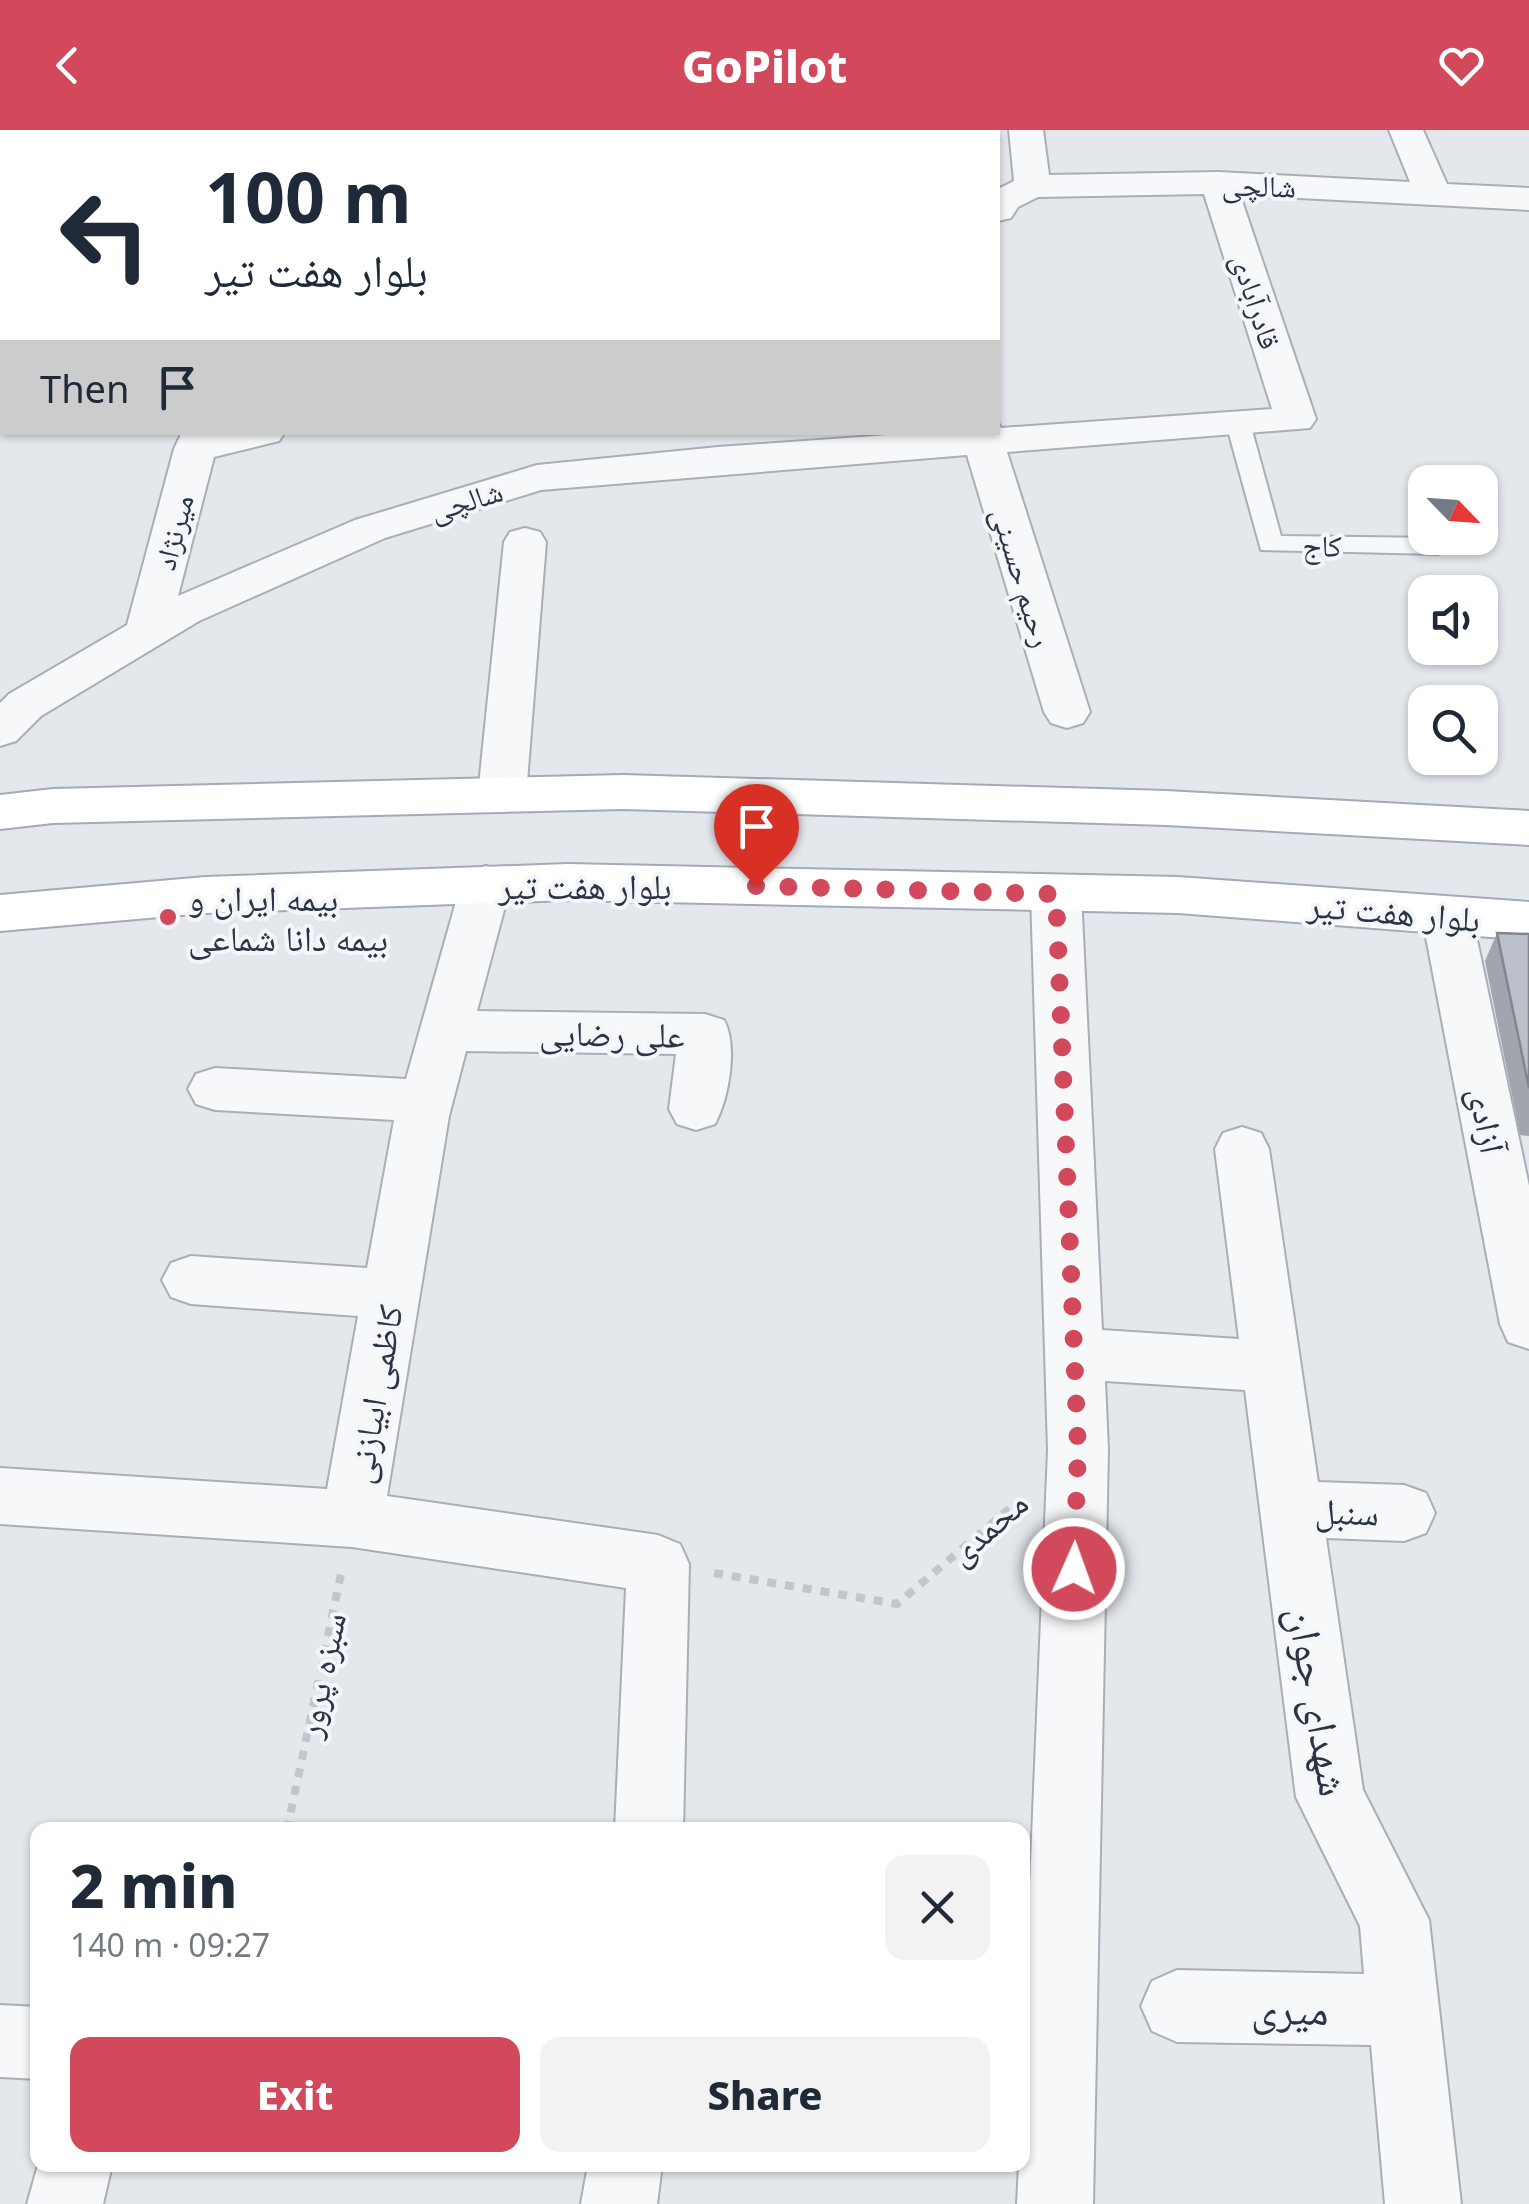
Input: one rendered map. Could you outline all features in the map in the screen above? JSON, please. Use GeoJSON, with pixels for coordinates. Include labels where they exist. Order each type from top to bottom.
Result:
{"type":"FeatureCollection","features":[{"type":"Feature","properties":{"kind":"main road"},"geometry":{"type":"LineString","coordinates":[[0,812],[54,806],[623,792],[1166,808],[1529,828]]}},
{"type":"Feature","properties":{"kind":"main road"},"geometry":{"type":"LineString","coordinates":[[1166,808],[1184,817],[1207,844],[1204,874],[1194,886],[1178,895]]}},
{"type":"Feature","properties":{"kind":"main road"},"geometry":{"type":"LineString","coordinates":[[1316,904],[1290,888],[1275,865],[1277,842],[1294,825],[1322,817]]}},
{"type":"Feature","properties":{"kind":"main road","name":"بلوار هفت تیر"},"geometry":{"type":"LineString","coordinates":[[1,918],[205,896],[568,882],[1178,895],[1529,921]]}},
{"type":"Feature","properties":{"kind":"street"},"geometry":{"type":"LineString","coordinates":[[1000,206],[1003,200],[1032,186],[1026,130]]}},
{"type":"Feature","properties":{"kind":"street"},"geometry":{"type":"LineString","coordinates":[[1406,130],[1432,192]]}},
{"type":"Feature","properties":{"kind":"street","name":"شالچی"},"geometry":{"type":"LineString","coordinates":[[1032,186],[1218,182],[1432,192],[1524,209]]}},
{"type":"Feature","properties":{"kind":"street","name":"قادرآبادی"},"geometry":{"type":"LineString","coordinates":[[1218,182],[1296,420]]}},
{"type":"Feature","properties":{"kind":"street","name":"شالچی"},"geometry":{"type":"LineString","coordinates":[[0,730],[25,705],[183,610],[370,529],[538,478],[984,436],[1296,420]]}},
{"type":"Feature","properties":{"kind":"street"},"geometry":{"type":"LineString","coordinates":[[199,441],[243,435]]}},
{"type":"Feature","properties":{"kind":"street","name":"رحیم حسینی"},"geometry":{"type":"LineString","coordinates":[[984,436],[1030,602],[1066,712]]}},
{"type":"Feature","properties":{"kind":"street","name":"میرنژاد"},"geometry":{"type":"LineString","coordinates":[[147,632],[199,441]]}},
{"type":"Feature","properties":{"kind":"street"},"geometry":{"type":"LineString","coordinates":[[502,795],[525,542]]}},
{"type":"Feature","properties":{"kind":"street","name":"کاظمی ابیازنی"},"geometry":{"type":"LineString","coordinates":[[486,884],[426,1101],[352,1520],[658,1564]]}},
{"type":"Feature","properties":{"kind":"street"},"geometry":{"type":"LineString","coordinates":[[1056,894],[1078,1450],[1056,2204]]}},
{"type":"Feature","properties":{"kind":"street","name":"آزادی"},"geometry":{"type":"LineString","coordinates":[[1447,916],[1529,1324]]}},
{"type":"Feature","properties":{"kind":"street","name":"علی رضایی"},"geometry":{"type":"LineString","coordinates":[[443,1031],[706,1034],[696,1108]]}},
{"type":"Feature","properties":{"kind":"street"},"geometry":{"type":"LineString","coordinates":[[216,1090],[426,1101]]}},
{"type":"Feature","properties":{"kind":"street","name":"شهدای جوان"},"geometry":{"type":"LineString","coordinates":[[1242,1149],[1330,1797],[1394,1920],[1423,2204]]}},
{"type":"Feature","properties":{"kind":"street"},"geometry":{"type":"LineString","coordinates":[[192,1280],[392,1294]]}},
{"type":"Feature","properties":{"kind":"street"},"geometry":{"type":"LineString","coordinates":[[1074,1354],[1270,1366]]}},
{"type":"Feature","properties":{"kind":"street"},"geometry":{"type":"LineString","coordinates":[[0,1496],[352,1520]]}},
{"type":"Feature","properties":{"kind":"street","name":"سنبل"},"geometry":{"type":"LineString","coordinates":[[1290,1509],[1404,1513]]}},
{"type":"Feature","properties":{"kind":"street"},"geometry":{"type":"LineString","coordinates":[[649,1822],[658,1564]]}},
{"type":"Feature","properties":{"kind":"street","name":"میری"},"geometry":{"type":"LineString","coordinates":[[1177,2006],[1402,2010]]}},
{"type":"Feature","properties":{"kind":"street"},"geometry":{"type":"LineString","coordinates":[[0,2041],[30,2043]]}},
{"type":"Feature","properties":{"kind":"street"},"geometry":{"type":"LineString","coordinates":[[66,2204],[73,2172]]}},
{"type":"Feature","properties":{"kind":"street"},"geometry":{"type":"LineString","coordinates":[[619,2204],[624,2172]]}},
{"type":"Feature","properties":{"kind":"lane","name":"کاج"},"geometry":{"type":"LineString","coordinates":[[1238,423],[1270,544],[1408,546]]}},
{"type":"Feature","properties":{"kind":"path","name":"محمدی"},"geometry":{"type":"LineString","coordinates":[[658,1564],[897,1604],[1078,1450]]}},
{"type":"Feature","properties":{"kind":"path","name":"سبزه پرور"},"geometry":{"type":"LineString","coordinates":[[289,1822],[352,1520]]}},
{"type":"Feature","properties":{"kind":"building"},"geometry":{"type":"Polygon","coordinates":[[[1497,933],[1529,934],[1529,1088],[1497,933]]]}},
{"type":"Feature","properties":{"kind":"place","name":"بیمه ایران و بیمه دانا شماعی"},"geometry":{"type":"Point","coordinates":[168,917]}},
{"type":"Feature","properties":{"kind":"route"},"geometry":{"type":"LineString","coordinates":[[756,886],[1056,894],[1078,1450],[1074,1569]]}}]}
